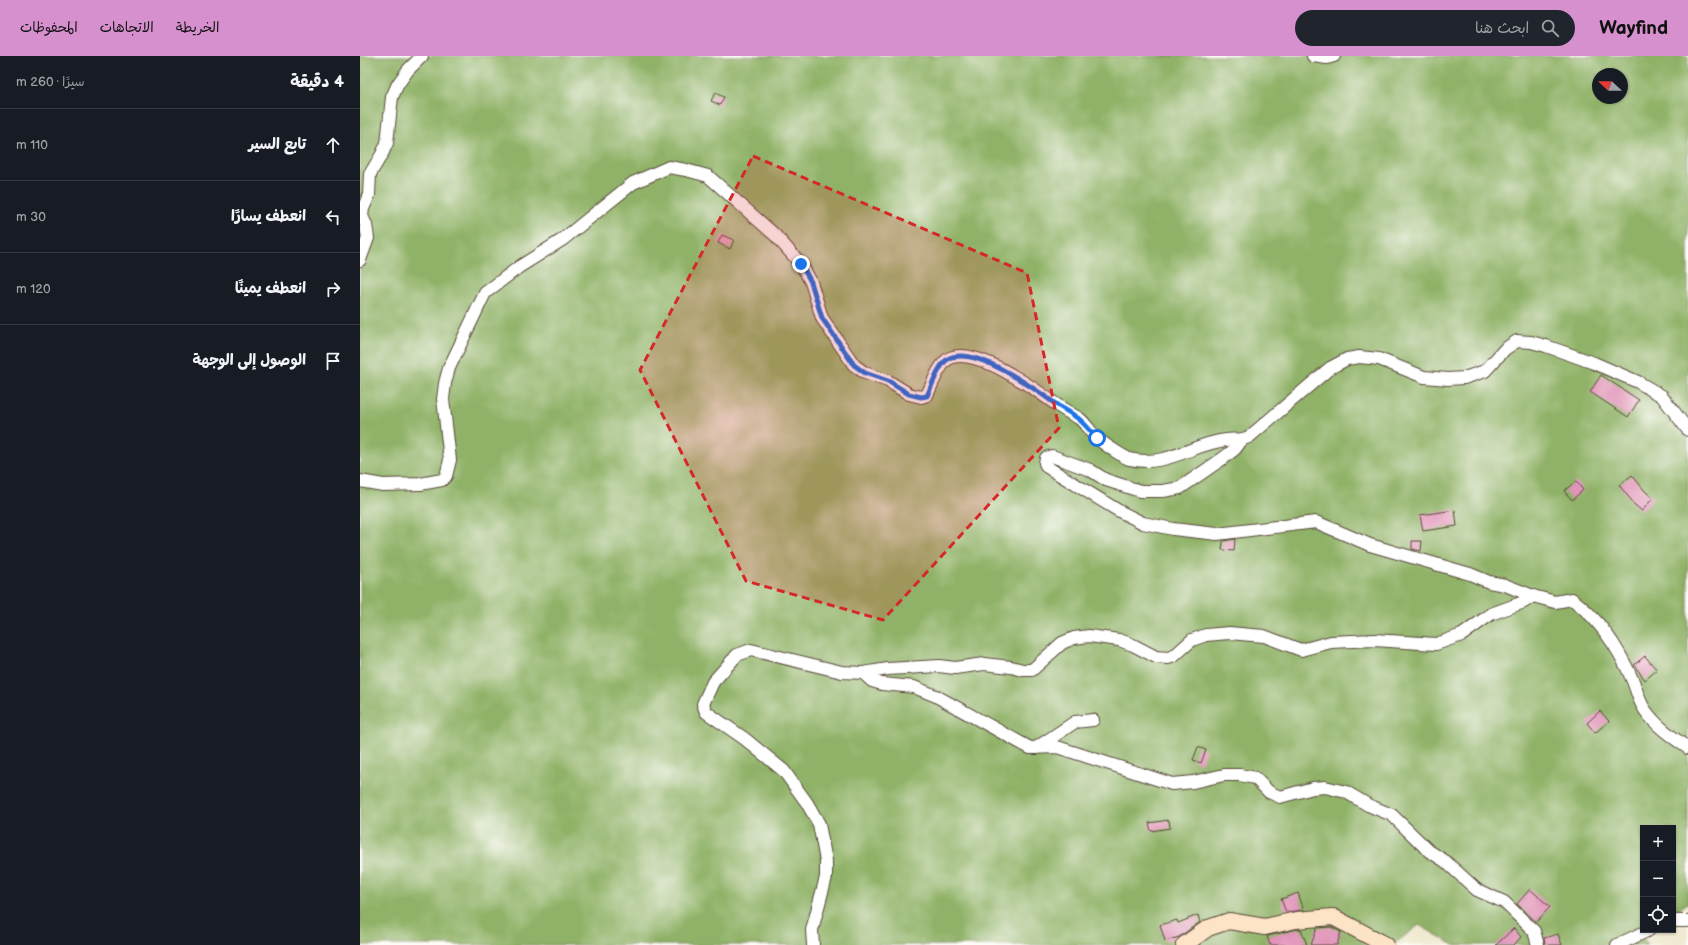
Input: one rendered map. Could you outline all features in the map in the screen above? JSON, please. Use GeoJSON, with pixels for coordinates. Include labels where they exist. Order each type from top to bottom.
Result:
{"type":"FeatureCollection","features":[{"type":"Feature","properties":{"kind":"street"},"geometry":{"type":"LineString","coordinates":[[360,260],[368,238],[366,225],[362,216],[363,209],[369,195],[370,174],[387,143],[392,98],[398,84],[408,70],[422,56]]}},
{"type":"Feature","properties":{"kind":"street"},"geometry":{"type":"LineString","coordinates":[[1313,56],[1327,58],[1334,56]]}},
{"type":"Feature","properties":{"kind":"street"},"geometry":{"type":"LineString","coordinates":[[360,481],[383,485],[420,484],[442,480],[446,476],[450,460],[443,399],[445,383],[449,368],[485,293],[519,268],[562,240],[632,183],[669,168],[686,170],[708,176],[775,235],[801,264],[811,282],[822,318],[854,365],[865,373],[888,381],[909,394],[921,397],[927,396],[938,371],[948,359],[957,356],[977,358],[1008,372],[1038,390],[1081,420],[1097,438],[1128,458],[1150,462],[1227,439],[1241,441]]}},
{"type":"Feature","properties":{"kind":"street"},"geometry":{"type":"LineString","coordinates":[[1688,430],[1662,396],[1638,382],[1594,363],[1546,346],[1531,342],[1517,341],[1505,349],[1485,371],[1464,378],[1448,379],[1424,377],[1380,359],[1359,357],[1347,359],[1330,368],[1249,436],[1241,441],[1235,449],[1180,488],[1163,491],[1140,491],[1106,480],[1090,470],[1052,456],[1046,458],[1045,463],[1047,468],[1119,511],[1143,522],[1173,529],[1217,534],[1316,522],[1370,545],[1470,574],[1489,582],[1506,585],[1533,596],[1556,602],[1572,600],[1583,607],[1606,633],[1624,660],[1633,681],[1636,695],[1650,717],[1660,728],[1688,748]]}},
{"type":"Feature","properties":{"kind":"street"},"geometry":{"type":"LineString","coordinates":[[813,945],[812,930],[826,878],[826,861],[819,824],[807,803],[784,771],[745,739],[706,712],[703,704],[713,682],[737,655],[751,650],[842,672],[863,672],[939,666],[955,668],[984,664],[1032,670],[1062,643],[1074,638],[1089,636],[1119,640],[1133,645],[1156,657],[1168,658],[1174,656],[1192,640],[1206,635],[1228,633],[1264,636],[1301,650],[1331,642],[1374,640],[1436,644],[1462,636],[1491,614],[1524,602],[1533,596]]}},
{"type":"Feature","properties":{"kind":"street"},"geometry":{"type":"LineString","coordinates":[[863,672],[872,681],[882,684],[914,687],[936,696],[1030,748],[1057,747],[1172,784],[1240,775],[1255,778],[1268,792],[1280,797],[1319,787],[1346,792],[1368,806],[1392,816],[1429,851],[1445,861],[1477,890],[1504,902],[1534,931],[1538,945]]}},
{"type":"Feature","properties":{"kind":"street"},"geometry":{"type":"LineString","coordinates":[[1036,748],[1075,722],[1093,720]]}},
{"type":"Feature","properties":{"kind":"street"},"geometry":{"type":"LineString","coordinates":[[1184,945],[1208,928],[1229,921],[1265,927],[1296,920],[1333,917],[1386,945]]}},
{"type":"Feature","properties":{"kind":"street"},"geometry":{"type":"LineString","coordinates":[[1676,921],[1688,921]]}},
{"type":"Feature","properties":{"kind":"street"},"geometry":{"type":"LineString","coordinates":[[1617,945],[1643,933]]}},
{"type":"Feature","properties":{"kind":"highlighted area"},"geometry":{"type":"Polygon","coordinates":[[[753,156],[1027,273],[1059,428],[883,620],[746,581],[640,370],[753,156]]]}},
{"type":"Feature","properties":{"kind":"green space"},"geometry":{"type":"Polygon","coordinates":[[[360,56],[1688,56],[1688,903],[1676,911],[1676,825],[1640,825],[1640,933],[1642,933],[1647,945],[1454,945],[1419,925],[1393,945],[360,945],[360,56]]]}},
{"type":"Feature","properties":{"kind":"building"},"geometry":{"type":"Polygon","coordinates":[[[715,93],[724,97],[720,105],[711,101],[715,93]]]}},
{"type":"Feature","properties":{"kind":"building"},"geometry":{"type":"Polygon","coordinates":[[[722,235],[734,240],[730,249],[718,243],[722,235]]]}},
{"type":"Feature","properties":{"kind":"building"},"geometry":{"type":"Polygon","coordinates":[[[1601,375],[1639,400],[1628,417],[1590,392],[1601,375]]]}},
{"type":"Feature","properties":{"kind":"building"},"geometry":{"type":"Polygon","coordinates":[[[1632,475],[1653,498],[1642,511],[1630,501],[1631,500],[1619,485],[1632,475]]]}},
{"type":"Feature","properties":{"kind":"building"},"geometry":{"type":"Polygon","coordinates":[[[1576,481],[1583,490],[1572,500],[1564,491],[1576,481]]]}},
{"type":"Feature","properties":{"kind":"building"},"geometry":{"type":"Polygon","coordinates":[[[1455,510],[1457,526],[1423,531],[1420,515],[1455,510]]]}},
{"type":"Feature","properties":{"kind":"building"},"geometry":{"type":"Polygon","coordinates":[[[1235,539],[1234,551],[1222,550],[1223,541],[1235,539]]]}},
{"type":"Feature","properties":{"kind":"building"},"geometry":{"type":"Polygon","coordinates":[[[1412,541],[1422,541],[1421,551],[1412,549],[1412,541]]]}},
{"type":"Feature","properties":{"kind":"building"},"geometry":{"type":"Polygon","coordinates":[[[1645,656],[1657,670],[1645,680],[1634,665],[1645,656]]]}},
{"type":"Feature","properties":{"kind":"building"},"geometry":{"type":"Polygon","coordinates":[[[1600,711],[1609,721],[1595,733],[1587,723],[1600,711]]]}},
{"type":"Feature","properties":{"kind":"building"},"geometry":{"type":"Polygon","coordinates":[[[1198,747],[1206,750],[1201,763],[1193,760],[1198,747]]]}},
{"type":"Feature","properties":{"kind":"building"},"geometry":{"type":"Polygon","coordinates":[[[1169,820],[1170,828],[1151,831],[1149,823],[1169,820]]]}},
{"type":"Feature","properties":{"kind":"building"},"geometry":{"type":"Polygon","coordinates":[[[1530,889],[1550,907],[1536,922],[1517,904],[1530,889]]]}},
{"type":"Feature","properties":{"kind":"building"},"geometry":{"type":"Polygon","coordinates":[[[1298,893],[1304,910],[1286,912],[1281,899],[1298,893]]]}},
{"type":"Feature","properties":{"kind":"building"},"geometry":{"type":"Polygon","coordinates":[[[1198,915],[1200,922],[1179,937],[1165,941],[1160,925],[1177,920],[1178,923],[1198,915]]]}},
{"type":"Feature","properties":{"kind":"building"},"geometry":{"type":"Polygon","coordinates":[[[1331,927],[1341,932],[1337,945],[1311,945],[1317,928],[1331,927]]]}},
{"type":"Feature","properties":{"kind":"building"},"geometry":{"type":"Polygon","coordinates":[[[1514,928],[1521,937],[1514,945],[1496,945],[1514,928]]]}},
{"type":"Feature","properties":{"kind":"building"},"geometry":{"type":"Polygon","coordinates":[[[1301,929],[1307,945],[1270,945],[1267,936],[1301,929]]]}},
{"type":"Feature","properties":{"kind":"building"},"geometry":{"type":"Polygon","coordinates":[[[1558,934],[1562,945],[1545,945],[1544,938],[1558,934]]]}},
{"type":"Feature","properties":{"kind":"route"},"geometry":{"type":"LineString","coordinates":[[801,264],[811,282],[819,304],[822,318],[854,365],[865,373],[888,381],[909,394],[921,397],[927,396],[938,371],[948,359],[957,356],[977,358],[1008,372],[1038,390],[1081,420],[1097,438]]}}]}
